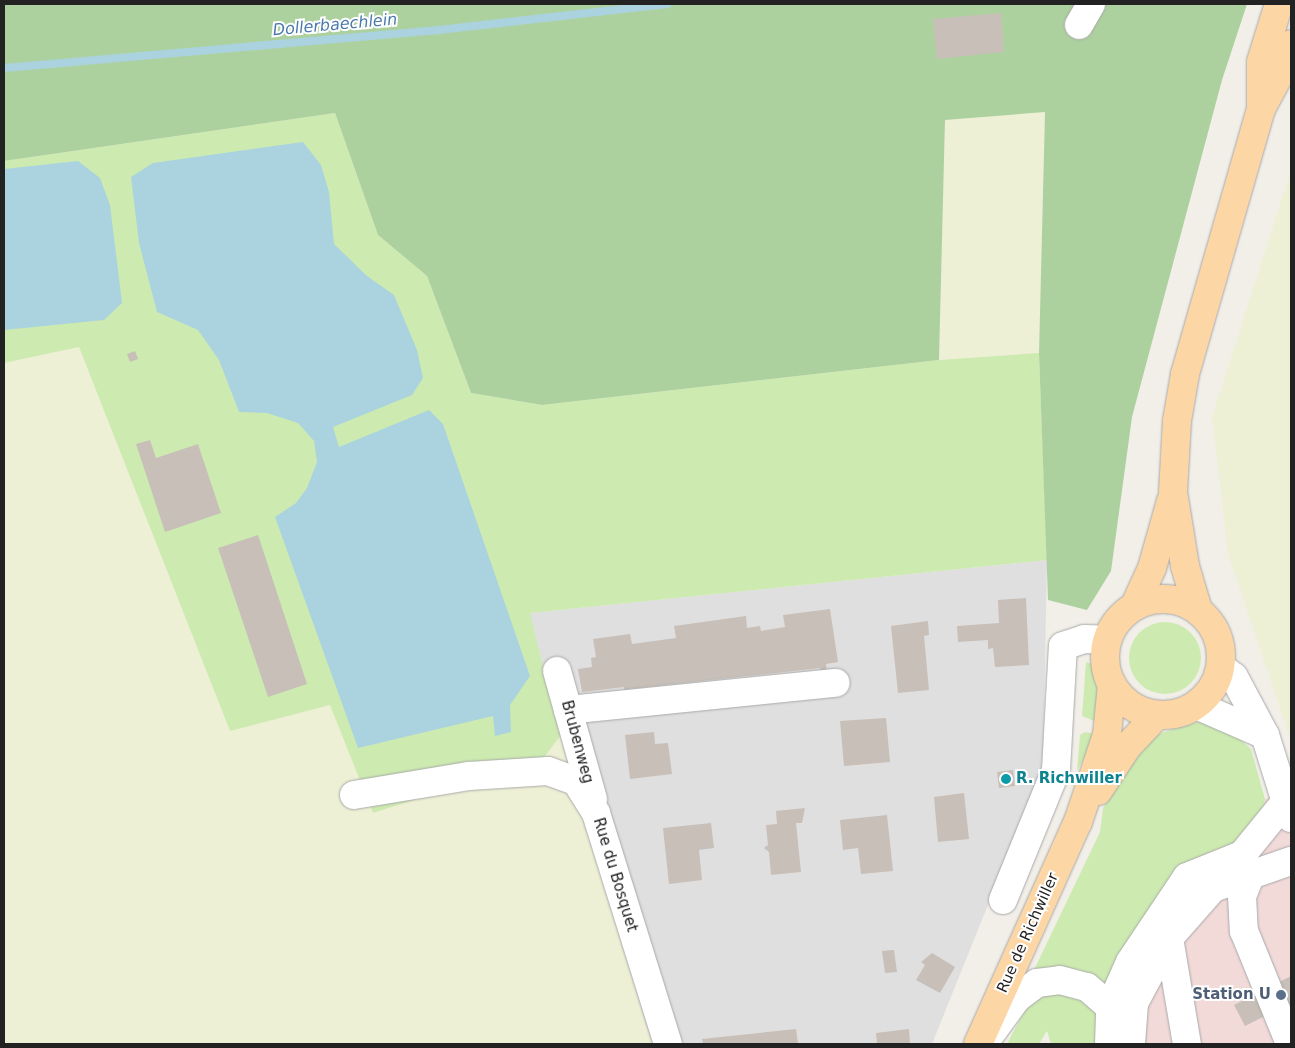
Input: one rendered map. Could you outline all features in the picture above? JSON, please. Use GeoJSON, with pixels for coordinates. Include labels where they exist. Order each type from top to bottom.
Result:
{"type":"FeatureCollection","features":[{"type":"Feature","properties":{"kind":"main road"},"geometry":{"type":"LineString","coordinates":[[1261,109],[1260,62],[1279,4]]}},
{"type":"Feature","properties":{"kind":"main road"},"geometry":{"type":"LineString","coordinates":[[1173,492],[1185,566],[1198,610],[1218,635],[1221,667],[1212,688],[1196,705],[1170,715],[1157,715],[1131,705],[1112,684],[1106,670],[1107,640],[1113,626],[1135,606],[1152,568],[1173,492],[1177,421],[1185,374],[1261,109],[1284,68],[1291,44]]}},
{"type":"Feature","properties":{"kind":"main road"},"geometry":{"type":"LineString","coordinates":[[1135,606],[1167,598],[1198,610]]}},
{"type":"Feature","properties":{"kind":"main road","name":"Rue de Richwiller"},"geometry":{"type":"LineString","coordinates":[[978,1044],[1078,822],[1107,735],[1112,684]]}},
{"type":"Feature","properties":{"kind":"main road","name":"Rue de Richwiller"},"geometry":{"type":"LineString","coordinates":[[1078,822],[1127,747],[1157,715]]}},
{"type":"Feature","properties":{"kind":"street"},"geometry":{"type":"LineString","coordinates":[[1003,900],[1056,770],[1063,646],[1084,639],[1107,640]]}},
{"type":"Feature","properties":{"kind":"street"},"geometry":{"type":"LineString","coordinates":[[1109,1044],[1110,1008],[1130,962],[1186,877],[1242,854],[1289,811],[1265,735],[1234,677],[1221,667]]}},
{"type":"Feature","properties":{"kind":"street","name":"Brubenweg"},"geometry":{"type":"LineString","coordinates":[[558,670],[596,814]]}},
{"type":"Feature","properties":{"kind":"street"},"geometry":{"type":"LineString","coordinates":[[568,710],[836,683]]}},
{"type":"Feature","properties":{"kind":"street"},"geometry":{"type":"LineString","coordinates":[[1196,705],[1265,735]]}},
{"type":"Feature","properties":{"kind":"street","name":"Rue du Bosquet"},"geometry":{"type":"LineString","coordinates":[[354,795],[469,776],[548,771],[576,781],[596,814],[668,1044]]}},
{"type":"Feature","properties":{"kind":"street"},"geometry":{"type":"LineString","coordinates":[[1131,1044],[1134,1003],[1169,938],[1213,888],[1291,862]]}},
{"type":"Feature","properties":{"kind":"street"},"geometry":{"type":"LineString","coordinates":[[1251,874],[1242,896],[1244,931],[1290,1044]]}},
{"type":"Feature","properties":{"kind":"street"},"geometry":{"type":"LineString","coordinates":[[1169,938],[1187,1044]]}},
{"type":"Feature","properties":{"kind":"street"},"geometry":{"type":"LineString","coordinates":[[983,1044],[1017,998],[1037,983],[1060,980],[1087,987],[1110,1008]]}},
{"type":"Feature","properties":{"kind":"shaded area"},"geometry":{"type":"Polygon","coordinates":[[[1047,560],[1043,768],[932,1044],[652,1044],[560,736],[529,613],[1047,560]]]}},
{"type":"Feature","properties":{"kind":"shaded area"},"geometry":{"type":"Polygon","coordinates":[[[1291,792],[1291,1044],[1100,1044],[1262,814],[1265,799],[1291,792]]]}},
{"type":"Feature","properties":{"kind":"green space"},"geometry":{"type":"Polygon","coordinates":[[[4,4],[1247,4],[1222,80],[1132,417],[1111,571],[1087,610],[1048,600],[1039,353],[1045,112],[945,120],[939,360],[542,405],[471,393],[427,276],[378,235],[335,113],[4,161],[4,4]]]}},
{"type":"Feature","properties":{"kind":"green space"},"geometry":{"type":"Polygon","coordinates":[[[1045,112],[1039,353],[939,360],[945,120],[1045,112]]]}},
{"type":"Feature","properties":{"kind":"green space"},"geometry":{"type":"Polygon","coordinates":[[[335,113],[378,235],[427,276],[471,393],[542,405],[939,360],[1039,353],[1047,560],[530,613],[560,736],[543,759],[373,813],[330,705],[230,731],[79,347],[4,363],[4,161],[335,113]]]}},
{"type":"Feature","properties":{"kind":"green space"},"geometry":{"type":"Polygon","coordinates":[[[1291,170],[1291,742],[1228,554],[1212,417],[1291,170]]]}},
{"type":"Feature","properties":{"kind":"green space"},"geometry":{"type":"Polygon","coordinates":[[[79,347],[230,731],[330,704],[543,759],[560,736],[652,1044],[4,1044],[4,363],[79,347]]]}},
{"type":"Feature","properties":{"kind":"green space"},"geometry":{"type":"Polygon","coordinates":[[[1158,622],[1172,622],[1191,632],[1201,651],[1201,665],[1191,684],[1172,694],[1158,694],[1139,684],[1129,665],[1129,651],[1139,632],[1158,622]]]}},
{"type":"Feature","properties":{"kind":"green space"},"geometry":{"type":"Polygon","coordinates":[[[1086,662],[1092,664],[1102,694],[1099,723],[1082,716],[1086,662]]]}},
{"type":"Feature","properties":{"kind":"green space"},"geometry":{"type":"Polygon","coordinates":[[[1198,722],[1221,722],[1251,749],[1265,799],[1262,814],[1100,1044],[1051,1044],[1047,1031],[1039,1044],[1007,1044],[1027,1006],[1033,972],[1100,832],[1103,808],[1119,778],[1145,745],[1161,733],[1198,722]]]}},
{"type":"Feature","properties":{"kind":"green space"},"geometry":{"type":"Polygon","coordinates":[[[1085,732],[1097,734],[1077,771],[1080,735],[1085,732]]]}},
{"type":"Feature","properties":{"kind":"water"},"geometry":{"type":"Polygon","coordinates":[[[303,142],[321,165],[329,192],[334,244],[367,276],[394,295],[417,350],[423,378],[412,395],[333,427],[339,447],[429,410],[443,424],[530,676],[510,705],[511,732],[495,736],[493,716],[358,748],[275,517],[296,503],[307,488],[317,462],[314,441],[298,423],[267,413],[239,412],[219,360],[198,330],[157,312],[139,243],[131,177],[153,163],[303,142]]]}},
{"type":"Feature","properties":{"kind":"water"},"geometry":{"type":"Polygon","coordinates":[[[78,161],[100,178],[110,205],[122,303],[104,320],[4,330],[4,169],[78,161]]]}},
{"type":"Feature","properties":{"kind":"building"},"geometry":{"type":"Polygon","coordinates":[[[1001,13],[1004,52],[937,59],[933,19],[1001,13]]]}},
{"type":"Feature","properties":{"kind":"building"},"geometry":{"type":"Polygon","coordinates":[[[135,351],[138,359],[130,362],[127,354],[135,351]]]}},
{"type":"Feature","properties":{"kind":"building"},"geometry":{"type":"Polygon","coordinates":[[[150,440],[156,458],[198,444],[221,513],[165,532],[136,444],[150,440]]]}},
{"type":"Feature","properties":{"kind":"building"},"geometry":{"type":"Polygon","coordinates":[[[258,535],[307,684],[268,697],[218,548],[258,535]]]}},
{"type":"Feature","properties":{"kind":"building"},"geometry":{"type":"Polygon","coordinates":[[[1026,598],[1029,665],[995,667],[993,648],[988,649],[988,640],[958,642],[957,626],[999,623],[998,600],[1026,598]]]}},
{"type":"Feature","properties":{"kind":"building"},"geometry":{"type":"Polygon","coordinates":[[[830,609],[838,662],[826,664],[827,672],[821,673],[820,668],[629,689],[629,693],[625,693],[624,687],[582,692],[578,669],[592,667],[591,658],[596,657],[593,639],[630,634],[632,644],[676,638],[674,626],[746,616],[747,628],[760,626],[761,631],[785,627],[783,615],[830,609]]]}},
{"type":"Feature","properties":{"kind":"building"},"geometry":{"type":"Polygon","coordinates":[[[928,621],[929,635],[924,636],[929,690],[898,693],[891,626],[928,621]]]}},
{"type":"Feature","properties":{"kind":"building"},"geometry":{"type":"Polygon","coordinates":[[[886,718],[890,762],[844,766],[840,721],[886,718]]]}},
{"type":"Feature","properties":{"kind":"building"},"geometry":{"type":"Polygon","coordinates":[[[654,732],[655,744],[668,743],[672,774],[630,779],[625,735],[654,732]]]}},
{"type":"Feature","properties":{"kind":"building","name":"R. Richwiller"},"geometry":{"type":"Polygon","coordinates":[[[1013,770],[1015,786],[999,788],[997,772],[1013,770]]]}},
{"type":"Feature","properties":{"kind":"building"},"geometry":{"type":"Polygon","coordinates":[[[964,793],[969,839],[938,842],[934,797],[964,793]]]}},
{"type":"Feature","properties":{"kind":"building"},"geometry":{"type":"Polygon","coordinates":[[[805,808],[802,823],[796,823],[801,872],[771,875],[769,852],[764,848],[768,845],[766,825],[777,824],[776,811],[805,808]]]}},
{"type":"Feature","properties":{"kind":"building"},"geometry":{"type":"Polygon","coordinates":[[[887,815],[893,871],[861,874],[858,848],[843,850],[840,820],[887,815]]]}},
{"type":"Feature","properties":{"kind":"building"},"geometry":{"type":"Polygon","coordinates":[[[711,823],[714,848],[699,850],[702,880],[669,884],[663,828],[711,823]]]}},
{"type":"Feature","properties":{"kind":"building"},"geometry":{"type":"Polygon","coordinates":[[[894,950],[897,972],[885,973],[882,951],[894,950]]]}},
{"type":"Feature","properties":{"kind":"building"},"geometry":{"type":"Polygon","coordinates":[[[932,953],[955,967],[940,993],[916,980],[925,965],[921,962],[932,953]]]}},
{"type":"Feature","properties":{"kind":"building"},"geometry":{"type":"Polygon","coordinates":[[[1291,976],[1291,1003],[1245,1026],[1234,1005],[1291,976]]]}},
{"type":"Feature","properties":{"kind":"building"},"geometry":{"type":"Polygon","coordinates":[[[796,1029],[798,1044],[703,1044],[702,1039],[796,1029]]]}},
{"type":"Feature","properties":{"kind":"building"},"geometry":{"type":"Polygon","coordinates":[[[909,1029],[910,1044],[877,1044],[876,1033],[909,1029]]]}},
{"type":"Feature","properties":{"kind":"waterway","name":"Dollerbaechlein"},"geometry":{"type":"LineString","coordinates":[[4,68],[430,31],[667,4]]}},
{"type":"Feature","properties":{"kind":"place","name":"R. Richwiller"},"geometry":{"type":"Point","coordinates":[1006,779]}},
{"type":"Feature","properties":{"kind":"place","name":"Station U"},"geometry":{"type":"Point","coordinates":[1281,995]}}]}
